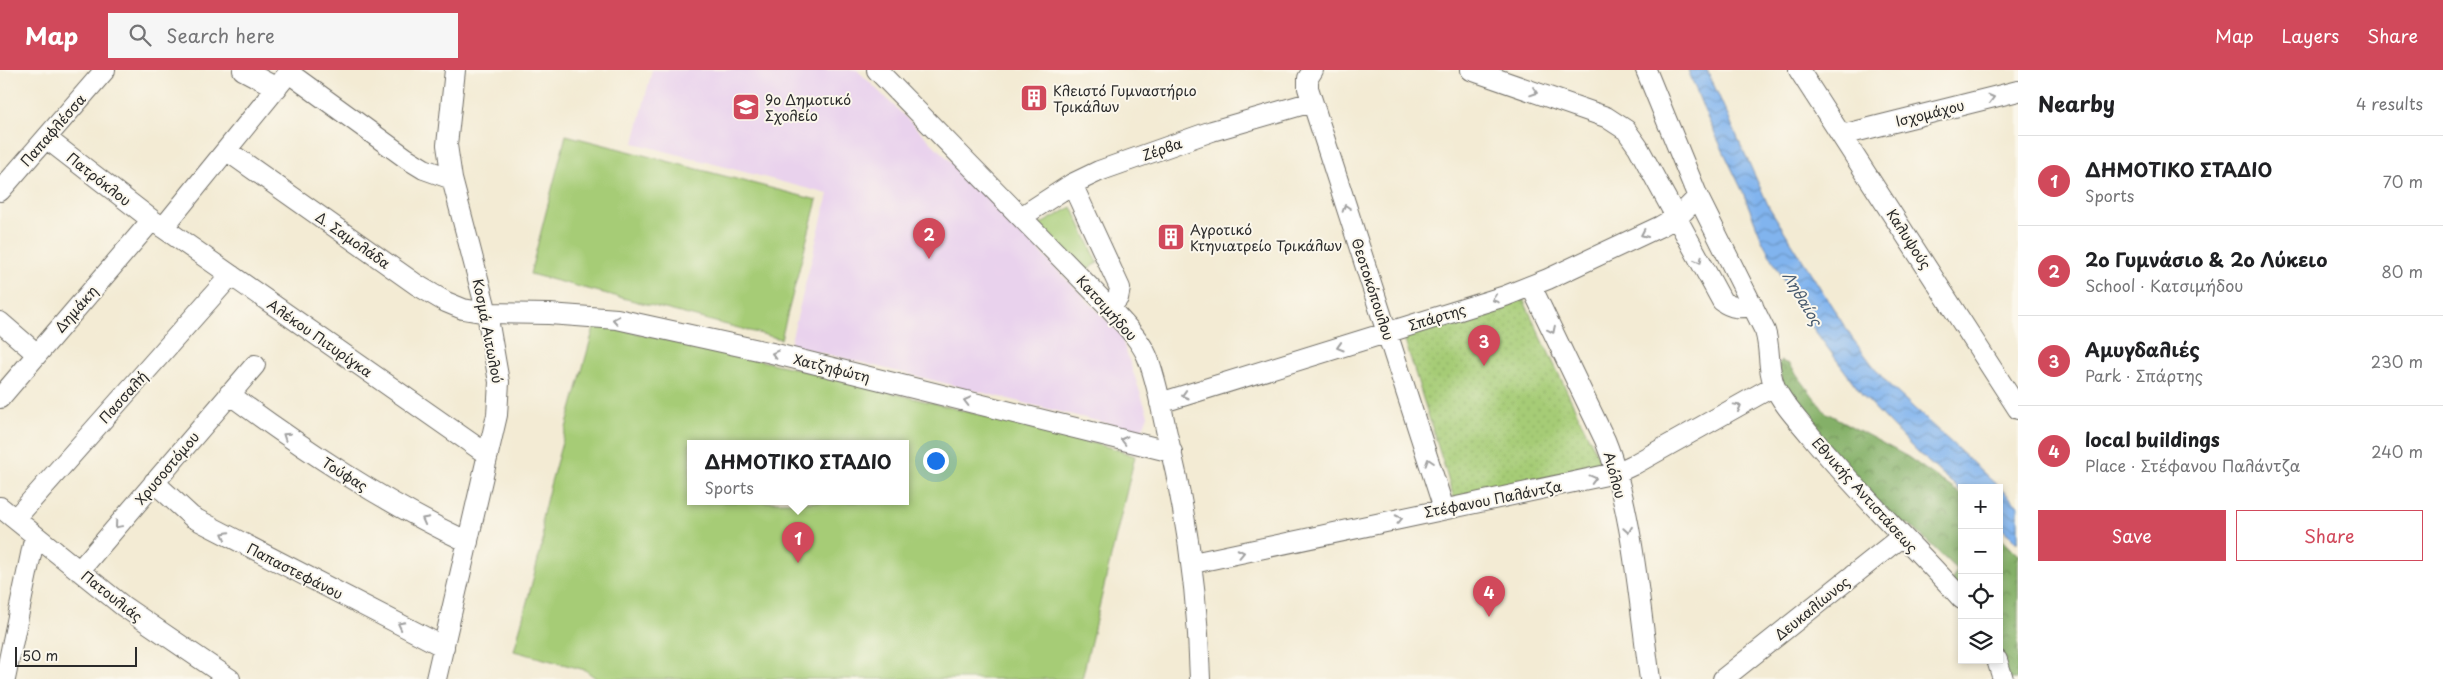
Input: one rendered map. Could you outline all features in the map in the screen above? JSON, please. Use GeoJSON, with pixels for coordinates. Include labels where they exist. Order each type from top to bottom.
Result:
{"type":"FeatureCollection","features":[{"type":"Feature","properties":{"kind":"street","name":"Παπαφλέσσα"},"geometry":{"type":"LineString","coordinates":[[0,191],[106,70]]}},
{"type":"Feature","properties":{"kind":"street"},"geometry":{"type":"LineString","coordinates":[[243,70],[286,77],[406,158],[424,169],[452,180]]}},
{"type":"Feature","properties":{"kind":"street","name":"Κοσμά Αιτωλού"},"geometry":{"type":"LineString","coordinates":[[436,679],[488,456],[499,396],[487,313],[452,180],[447,145],[454,70]]}},
{"type":"Feature","properties":{"kind":"street","name":"Κατσιμήδου"},"geometry":{"type":"LineString","coordinates":[[877,70],[1110,308],[1138,341],[1147,356],[1172,452],[1186,519],[1193,563],[1200,679]]}},
{"type":"Feature","properties":{"kind":"street","name":"Θεοτοκόπουλου"},"geometry":{"type":"LineString","coordinates":[[1313,70],[1307,81],[1312,102],[1444,509]]}},
{"type":"Feature","properties":{"kind":"street"},"geometry":{"type":"LineString","coordinates":[[1471,70],[1617,122],[1634,140],[1722,301],[1727,306],[1738,308],[1753,306]]}},
{"type":"Feature","properties":{"kind":"street"},"geometry":{"type":"LineString","coordinates":[[1646,70],[1698,197],[1767,338],[1774,386]]}},
{"type":"Feature","properties":{"kind":"street","name":"Καλυψούς"},"geometry":{"type":"LineString","coordinates":[[1799,70],[2018,409]]}},
{"type":"Feature","properties":{"kind":"street","name":"Δημάκη"},"geometry":{"type":"LineString","coordinates":[[0,398],[37,354],[226,150],[286,77]]}},
{"type":"Feature","properties":{"kind":"street","name":"Ισχομάχου"},"geometry":{"type":"LineString","coordinates":[[1842,135],[2018,91]]}},
{"type":"Feature","properties":{"kind":"street","name":"Ζέρβα"},"geometry":{"type":"LineString","coordinates":[[1021,217],[1072,184],[1128,160],[1212,131],[1312,102]]}},
{"type":"Feature","properties":{"kind":"street","name":"Πατρόκλου"},"geometry":{"type":"LineString","coordinates":[[46,138],[157,224]]}},
{"type":"Feature","properties":{"kind":"street","name":"Δ. Σαμολάδα"},"geometry":{"type":"LineString","coordinates":[[226,150],[417,285],[446,302],[487,313]]}},
{"type":"Feature","properties":{"kind":"street"},"geometry":{"type":"LineString","coordinates":[[1072,184],[1120,293],[1116,302],[1110,308]]}},
{"type":"Feature","properties":{"kind":"street","name":"Σπάρτης"},"geometry":{"type":"LineString","coordinates":[[1160,403],[1531,286],[1677,218],[1698,197]]}},
{"type":"Feature","properties":{"kind":"street","name":"Αλέκου Πιτυρίγκα"},"geometry":{"type":"LineString","coordinates":[[157,224],[488,456]]}},
{"type":"Feature","properties":{"kind":"street"},"geometry":{"type":"LineString","coordinates":[[1085,283],[1110,267]]}},
{"type":"Feature","properties":{"kind":"street","name":"Πασσαλή"},"geometry":{"type":"LineString","coordinates":[[8,513],[231,275]]}},
{"type":"Feature","properties":{"kind":"street","name":"Αιόλου"},"geometry":{"type":"LineString","coordinates":[[1531,286],[1605,440],[1616,473],[1627,523],[1650,679]]}},
{"type":"Feature","properties":{"kind":"street","name":"Χατζηφώτη"},"geometry":{"type":"LineString","coordinates":[[487,313],[549,314],[616,320],[772,353],[1172,452]]}},
{"type":"Feature","properties":{"kind":"street"},"geometry":{"type":"LineString","coordinates":[[0,322],[37,354]]}},
{"type":"Feature","properties":{"kind":"street","name":"Χρυσοστόμου"},"geometry":{"type":"LineString","coordinates":[[79,571],[254,364]]}},
{"type":"Feature","properties":{"kind":"street","name":"Στέφανου Παλάντζα"},"geometry":{"type":"LineString","coordinates":[[1193,563],[1616,473],[1634,465],[1774,386]]}},
{"type":"Feature","properties":{"kind":"street","name":"Εθνικής Αντιστάσεως"},"geometry":{"type":"LineString","coordinates":[[1774,386],[1781,398],[1826,454],[1901,537],[1958,595]]}},
{"type":"Feature","properties":{"kind":"street","name":"Τούφας"},"geometry":{"type":"LineString","coordinates":[[229,394],[281,432],[380,496],[468,542]]}},
{"type":"Feature","properties":{"kind":"street","name":"Παπαστεφάνου"},"geometry":{"type":"LineString","coordinates":[[154,482],[192,517],[444,647]]}},
{"type":"Feature","properties":{"kind":"street","name":"Πατουλιάς"},"geometry":{"type":"LineString","coordinates":[[8,513],[144,621],[230,679]]}},
{"type":"Feature","properties":{"kind":"street"},"geometry":{"type":"LineString","coordinates":[[5,679],[35,535]]}},
{"type":"Feature","properties":{"kind":"street","name":"Δευκαλίωνος"},"geometry":{"type":"LineString","coordinates":[[1723,679],[1901,537]]}},
{"type":"Feature","properties":{"kind":"street"},"geometry":{"type":"LineString","coordinates":[[1998,664],[2003,679]]}},
{"type":"Feature","properties":{"kind":"shaded area"},"geometry":{"type":"Polygon","coordinates":[[[652,70],[857,70],[978,188],[1120,334],[1148,415],[1142,432],[790,345],[828,194],[634,143],[652,70]]]}},
{"type":"Feature","properties":{"kind":"green space"},"geometry":{"type":"Polygon","coordinates":[[[566,135],[817,200],[781,339],[530,274],[566,135]]]}},
{"type":"Feature","properties":{"kind":"green space"},"geometry":{"type":"Polygon","coordinates":[[[1072,207],[1098,263],[1085,271],[1039,225],[1072,207]]]}},
{"type":"Feature","properties":{"kind":"green space"},"geometry":{"type":"Polygon","coordinates":[[[1523,299],[1602,465],[1454,498],[1403,334],[1523,299]]]}},
{"type":"Feature","properties":{"kind":"green space"},"geometry":{"type":"Polygon","coordinates":[[[595,324],[789,367],[1112,448],[1135,456],[1082,679],[597,679],[585,670],[514,651],[543,541],[542,518],[595,324]]]}},
{"type":"Feature","properties":{"kind":"green space"},"geometry":{"type":"Polygon","coordinates":[[[1780,361],[1789,364],[1825,412],[1908,457],[1958,492],[1958,588],[1951,581],[1957,570],[1909,524],[1896,524],[1786,397],[1778,364],[1780,361]]]}},
{"type":"Feature","properties":{"kind":"green space"},"geometry":{"type":"Polygon","coordinates":[[[2003,540],[2018,555],[2018,679],[2008,679],[2003,664],[2003,540]]]}},
{"type":"Feature","properties":{"kind":"water","name":"Ληθαίος"},"geometry":{"type":"Polygon","coordinates":[[[1688,70],[1707,70],[1769,207],[1852,338],[1885,381],[1995,484],[1958,484],[1958,488],[1916,451],[1864,397],[1802,313],[1763,242],[1742,190],[1707,117],[1688,70]]]}},
{"type":"Feature","properties":{"kind":"water"},"geometry":{"type":"Polygon","coordinates":[[[2003,491],[2018,505],[2018,543],[2003,530],[2003,491]]]}},
{"type":"Feature","properties":{"kind":"place","name":"Κλειστό Γυμναστήριο Τρικάλων"},"geometry":{"type":"Point","coordinates":[1034,98]}},
{"type":"Feature","properties":{"kind":"place","name":"9ο Δημοτικό Σχολείο"},"geometry":{"type":"Point","coordinates":[746,107]}},
{"type":"Feature","properties":{"kind":"place","name":"Αγροτικό Κτηνιατρείο Τρικάλων"},"geometry":{"type":"Point","coordinates":[1171,237]}},
{"type":"Feature","properties":{"kind":"place","name":"2ο Γυμνάσιο & 2ο Λύκειο"},"geometry":{"type":"Point","coordinates":[929,259]}},
{"type":"Feature","properties":{"kind":"place","name":"Αμυγδαλιές"},"geometry":{"type":"Point","coordinates":[1484,366]}},
{"type":"Feature","properties":{"kind":"place","name":"ΔΗΜΟΤΙΚΟ ΣΤΑΔΙΟ"},"geometry":{"type":"Point","coordinates":[798,563]}},
{"type":"Feature","properties":{"kind":"place","name":"local buildings"},"geometry":{"type":"Point","coordinates":[1489,617]}}]}
